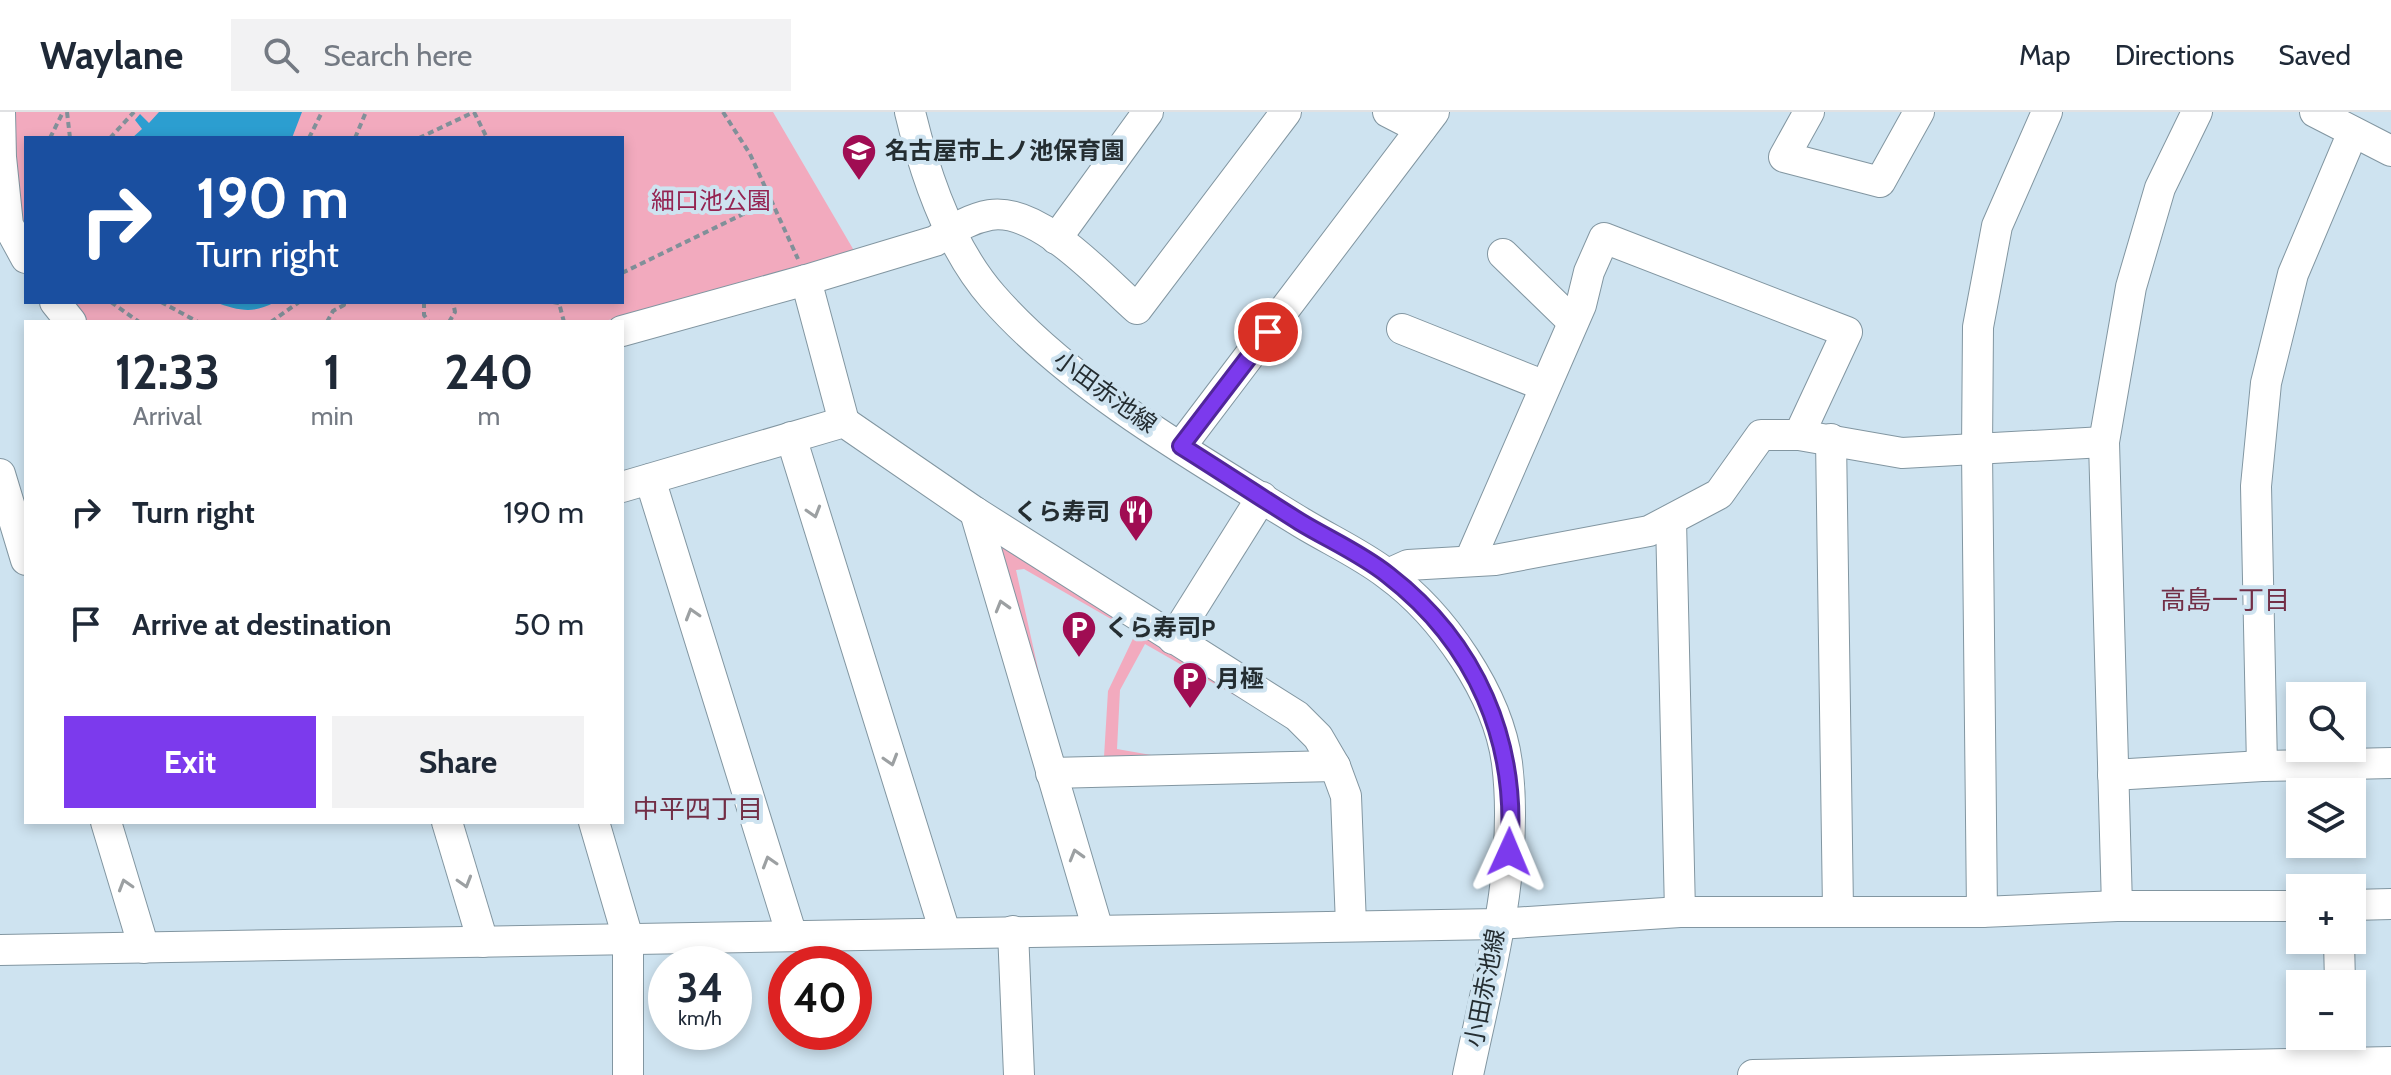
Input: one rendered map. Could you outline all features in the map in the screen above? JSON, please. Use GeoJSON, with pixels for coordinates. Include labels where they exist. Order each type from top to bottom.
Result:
{"type":"FeatureCollection","features":[{"type":"Feature","properties":{"kind":"street"},"geometry":{"type":"LineString","coordinates":[[0,112],[8,225],[24,254]]}},
{"type":"Feature","properties":{"kind":"street","name":"小田赤池線"},"geometry":{"type":"LineString","coordinates":[[910,112],[934,195],[951,228],[991,294],[1020,325],[1061,364],[1181,446],[1388,574],[1434,618],[1460,650],[1496,722],[1506,760],[1511,834],[1498,924],[1468,1075]]}},
{"type":"Feature","properties":{"kind":"street"},"geometry":{"type":"LineString","coordinates":[[1056,239],[1148,112]]}},
{"type":"Feature","properties":{"kind":"street"},"geometry":{"type":"LineString","coordinates":[[624,330],[935,241],[951,228],[993,215],[1024,220],[1056,239],[1137,309],[1286,112]]}},
{"type":"Feature","properties":{"kind":"street"},"geometry":{"type":"LineString","coordinates":[[1181,446],[1428,121],[1388,112]]}},
{"type":"Feature","properties":{"kind":"street"},"geometry":{"type":"LineString","coordinates":[[1809,112],[1784,157],[1880,182],[1919,112]]}},
{"type":"Feature","properties":{"kind":"street"},"geometry":{"type":"LineString","coordinates":[[1982,912],[1978,327],[1997,226],[2047,112]]}},
{"type":"Feature","properties":{"kind":"street"},"geometry":{"type":"LineString","coordinates":[[2117,906],[2104,442],[2131,287],[2160,188],[2197,112]]}},
{"type":"Feature","properties":{"kind":"street"},"geometry":{"type":"LineString","coordinates":[[2315,112],[2391,151]]}},
{"type":"Feature","properties":{"kind":"street"},"geometry":{"type":"LineString","coordinates":[[2262,766],[2256,486],[2266,383],[2293,274],[2353,132]]}},
{"type":"Feature","properties":{"kind":"street"},"geometry":{"type":"LineString","coordinates":[[1470,560],[1573,322],[1604,238],[1847,332],[1799,435]]}},
{"type":"Feature","properties":{"kind":"street"},"geometry":{"type":"LineString","coordinates":[[1503,254],[1573,322]]}},
{"type":"Feature","properties":{"kind":"street"},"geometry":{"type":"LineString","coordinates":[[806,280],[844,422],[975,512],[1297,716],[1318,737],[1335,766],[1346,796],[1351,925]]}},
{"type":"Feature","properties":{"kind":"street"},"geometry":{"type":"LineString","coordinates":[[57,304],[69,320]]}},
{"type":"Feature","properties":{"kind":"street"},"geometry":{"type":"LineString","coordinates":[[1402,329],[1545,386]]}},
{"type":"Feature","properties":{"kind":"street"},"geometry":{"type":"LineString","coordinates":[[792,936],[636,483],[844,422]]}},
{"type":"Feature","properties":{"kind":"street"},"geometry":{"type":"LineString","coordinates":[[1388,574],[1408,565],[1495,560],[1649,531],[1719,494],[1761,435],[1831,439],[1902,453],[2104,442]]}},
{"type":"Feature","properties":{"kind":"street"},"geometry":{"type":"LineString","coordinates":[[791,437],[945,932]]}},
{"type":"Feature","properties":{"kind":"street"},"geometry":{"type":"LineString","coordinates":[[1831,439],[1838,910]]}},
{"type":"Feature","properties":{"kind":"street"},"geometry":{"type":"LineString","coordinates":[[8,494],[24,553]]}},
{"type":"Feature","properties":{"kind":"street"},"geometry":{"type":"LineString","coordinates":[[1173,639],[1262,497]]}},
{"type":"Feature","properties":{"kind":"street"},"geometry":{"type":"LineString","coordinates":[[975,512],[1098,930]]}},
{"type":"Feature","properties":{"kind":"street"},"geometry":{"type":"LineString","coordinates":[[1671,520],[1680,912]]}},
{"type":"Feature","properties":{"kind":"street"},"geometry":{"type":"LineString","coordinates":[[2113,775],[2262,766],[2391,763]]}},
{"type":"Feature","properties":{"kind":"street"},"geometry":{"type":"LineString","coordinates":[[1051,773],[1335,766]]}},
{"type":"Feature","properties":{"kind":"street"},"geometry":{"type":"LineString","coordinates":[[107,824],[144,948]]}},
{"type":"Feature","properties":{"kind":"street"},"geometry":{"type":"LineString","coordinates":[[448,824],[483,942]]}},
{"type":"Feature","properties":{"kind":"street"},"geometry":{"type":"LineString","coordinates":[[595,824],[628,938],[628,1075]]}},
{"type":"Feature","properties":{"kind":"street"},"geometry":{"type":"LineString","coordinates":[[2366,905],[2391,904]]}},
{"type":"Feature","properties":{"kind":"street"},"geometry":{"type":"LineString","coordinates":[[0,950],[1498,924],[1680,912],[1982,912],[2117,906],[2286,906]]}},
{"type":"Feature","properties":{"kind":"street"},"geometry":{"type":"LineString","coordinates":[[1013,931],[1019,1075]]}},
{"type":"Feature","properties":{"kind":"street"},"geometry":{"type":"LineString","coordinates":[[1756,1075],[2319,1050]]}},
{"type":"Feature","properties":{"kind":"street"},"geometry":{"type":"LineString","coordinates":[[2346,1050],[2391,1062]]}},
{"type":"Feature","properties":{"kind":"path"},"geometry":{"type":"LineString","coordinates":[[51,136],[65,112]]}},
{"type":"Feature","properties":{"kind":"path"},"geometry":{"type":"LineString","coordinates":[[65,112],[70,136]]}},
{"type":"Feature","properties":{"kind":"path"},"geometry":{"type":"LineString","coordinates":[[112,136],[134,112]]}},
{"type":"Feature","properties":{"kind":"path"},"geometry":{"type":"LineString","coordinates":[[310,136],[322,112]]}},
{"type":"Feature","properties":{"kind":"path"},"geometry":{"type":"LineString","coordinates":[[356,136],[366,112]]}},
{"type":"Feature","properties":{"kind":"path"},"geometry":{"type":"LineString","coordinates":[[423,136],[474,112],[486,136]]}},
{"type":"Feature","properties":{"kind":"path"},"geometry":{"type":"LineString","coordinates":[[723,112],[750,154],[806,280]]}},
{"type":"Feature","properties":{"kind":"path"},"geometry":{"type":"LineString","coordinates":[[624,272],[772,200]]}},
{"type":"Feature","properties":{"kind":"path"},"geometry":{"type":"LineString","coordinates":[[114,304],[136,320]]}},
{"type":"Feature","properties":{"kind":"path"},"geometry":{"type":"LineString","coordinates":[[165,304],[194,320]]}},
{"type":"Feature","properties":{"kind":"path"},"geometry":{"type":"LineString","coordinates":[[274,320],[296,304]]}},
{"type":"Feature","properties":{"kind":"path"},"geometry":{"type":"LineString","coordinates":[[328,320],[333,311],[344,304]]}},
{"type":"Feature","properties":{"kind":"green space","name":"細口池公園"},"geometry":{"type":"Polygon","coordinates":[[[0,112],[773,112],[856,254],[608,320],[79,320],[66,304],[624,304],[624,136],[24,136],[24,233],[19,225],[0,112]]]}},
{"type":"Feature","properties":{"kind":"green space"},"geometry":{"type":"Polygon","coordinates":[[[1007,542],[1121,616],[1118,623],[1024,569],[1016,570],[1059,763],[1104,757],[1108,691],[1139,626],[1300,730],[1295,730],[1145,644],[1120,690],[1117,749],[1191,762],[1061,765],[1056,761],[995,554],[1007,542]]]}},
{"type":"Feature","properties":{"kind":"water"},"geometry":{"type":"Polygon","coordinates":[[[159,112],[302,112],[293,136],[134,136],[142,129],[135,120],[140,114],[149,123],[159,112]]]}},
{"type":"Feature","properties":{"kind":"water"},"geometry":{"type":"Polygon","coordinates":[[[221,304],[270,304],[259,309],[221,304]]]}},
{"type":"Feature","properties":{"kind":"place","name":"名古屋市上ノ池保育園"},"geometry":{"type":"Point","coordinates":[859,182]}},
{"type":"Feature","properties":{"kind":"place","name":"くら寿司"},"geometry":{"type":"Point","coordinates":[1136,543]}},
{"type":"Feature","properties":{"kind":"place","name":"くら寿司P"},"geometry":{"type":"Point","coordinates":[1079,659]}},
{"type":"Feature","properties":{"kind":"place","name":"月極"},"geometry":{"type":"Point","coordinates":[1190,710]}},
{"type":"Feature","properties":{"kind":"district","name":"高島一丁目"},"geometry":{"type":"Point","coordinates":[2225,600]}},
{"type":"Feature","properties":{"kind":"district","name":"中平四丁目"},"geometry":{"type":"Point","coordinates":[698,809]}},
{"type":"Feature","properties":{"kind":"route"},"geometry":{"type":"LineString","coordinates":[[1268,332],[1181,446],[1388,574],[1434,618],[1460,650],[1496,722],[1506,760],[1511,834],[1509,852]]}}]}
